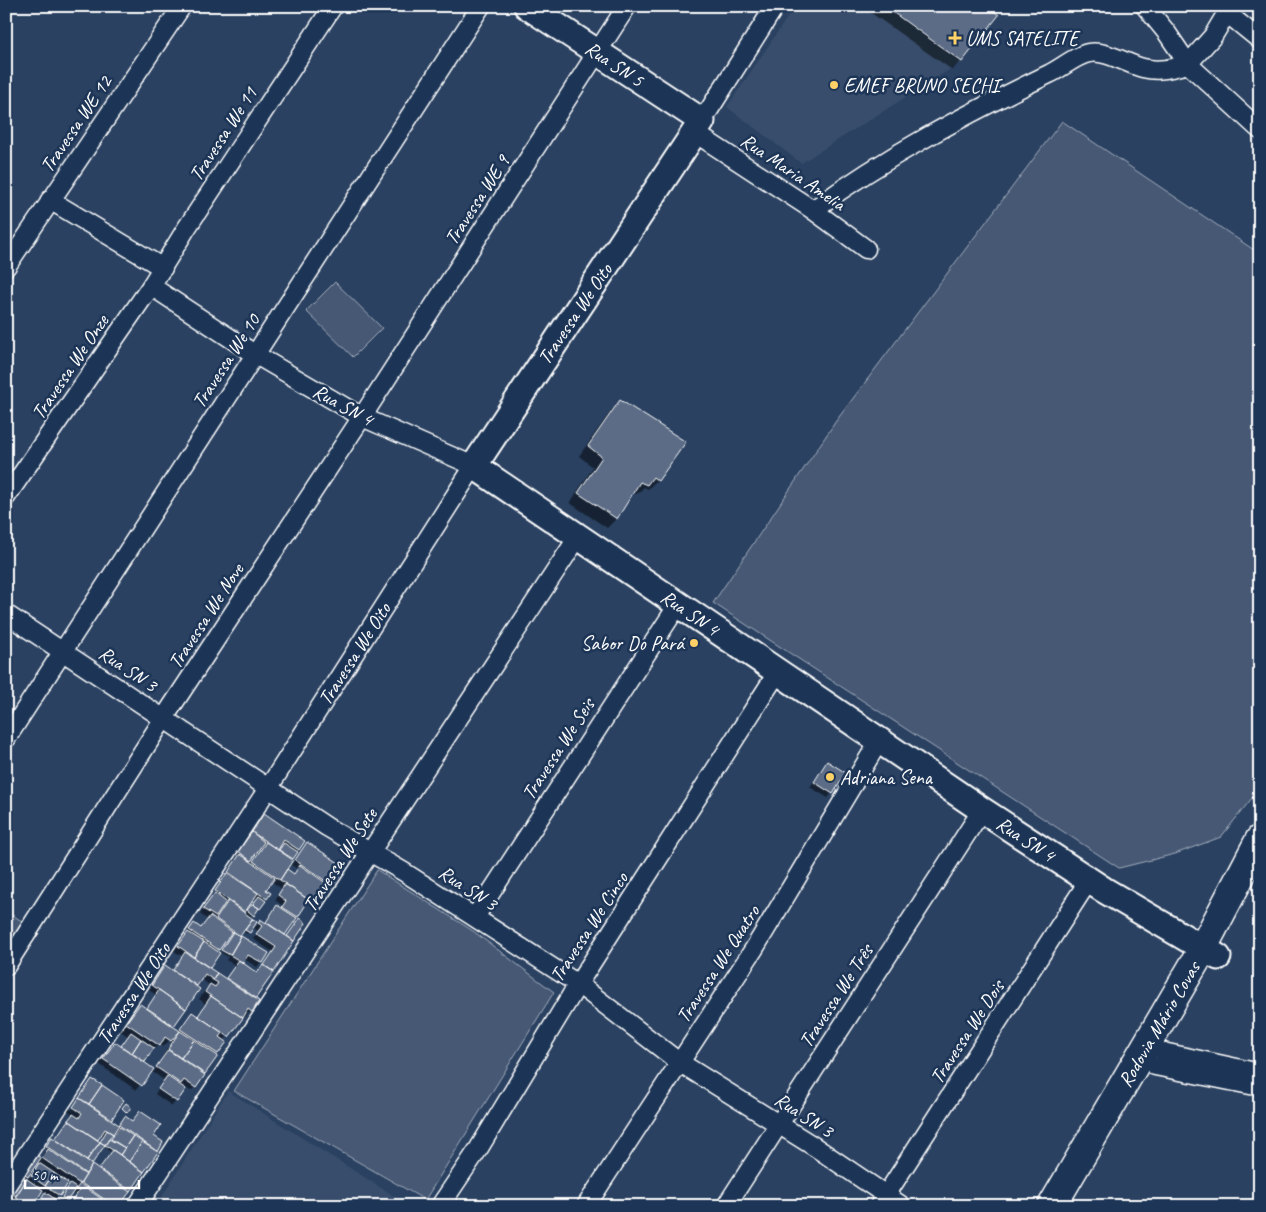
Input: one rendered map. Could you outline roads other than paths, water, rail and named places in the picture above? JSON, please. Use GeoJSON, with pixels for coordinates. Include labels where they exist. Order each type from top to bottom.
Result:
{"type":"FeatureCollection","features":[{"type":"Feature","properties":{"kind":"main road","name":"Rua SN 5"},"geometry":{"type":"LineString","coordinates":[[527,6],[596,52],[698,127]]}},
{"type":"Feature","properties":{"kind":"main road","name":"Travessa We Oito"},"geometry":{"type":"LineString","coordinates":[[474,466],[698,127]]}},
{"type":"Feature","properties":{"kind":"main road","name":"Rua SN 4"},"geometry":{"type":"LineString","coordinates":[[474,466],[777,673],[982,810],[1089,880],[1210,952]]}},
{"type":"Feature","properties":{"kind":"main road","name":"Rodovia Mário Covas"},"geometry":{"type":"LineString","coordinates":[[1072,1206],[1159,1059],[1210,952],[1260,839]]}},
{"type":"Feature","properties":{"kind":"main road","name":"Rodovia Mário Covas"},"geometry":{"type":"LineString","coordinates":[[1052,1206],[1210,952],[1260,876]]}},
{"type":"Feature","properties":{"kind":"street","name":"Travessa WE 12"},"geometry":{"type":"LineString","coordinates":[[6,267],[182,6]]}},
{"type":"Feature","properties":{"kind":"street","name":"Travessa We 11"},"geometry":{"type":"LineString","coordinates":[[151,286],[186,229],[333,6]]}},
{"type":"Feature","properties":{"kind":"street","name":"Travessa We 10"},"geometry":{"type":"LineString","coordinates":[[6,739],[481,6]]}},
{"type":"Feature","properties":{"kind":"street","name":"Travessa WE 9"},"geometry":{"type":"LineString","coordinates":[[362,417],[627,6]]}},
{"type":"Feature","properties":{"kind":"street"},"geometry":{"type":"LineString","coordinates":[[698,127],[775,6]]}},
{"type":"Feature","properties":{"kind":"street"},"geometry":{"type":"LineString","coordinates":[[1145,6],[1167,33],[1188,64],[1260,130]]}},
{"type":"Feature","properties":{"kind":"street"},"geometry":{"type":"LineString","coordinates":[[813,210],[849,184],[902,152],[989,103],[1061,68],[1088,52],[1100,53],[1131,64],[1156,70],[1188,64],[1213,36],[1230,10],[1260,40]]}},
{"type":"Feature","properties":{"kind":"street","name":"Rua Maria Amelia"},"geometry":{"type":"LineString","coordinates":[[698,127],[866,249]]}},
{"type":"Feature","properties":{"kind":"street"},"geometry":{"type":"LineString","coordinates":[[50,200],[163,268]]}},
{"type":"Feature","properties":{"kind":"street","name":"Rua SN 4"},"geometry":{"type":"LineString","coordinates":[[151,286],[256,355],[362,417],[474,466]]}},
{"type":"Feature","properties":{"kind":"street","name":"Travessa We Onze"},"geometry":{"type":"LineString","coordinates":[[6,497],[151,286]]}},
{"type":"Feature","properties":{"kind":"street","name":"Travessa We Nove"},"geometry":{"type":"LineString","coordinates":[[6,966],[164,718],[362,417]]}},
{"type":"Feature","properties":{"kind":"street","name":"Travessa We Oito"},"geometry":{"type":"LineString","coordinates":[[6,1186],[269,787],[474,466]]}},
{"type":"Feature","properties":{"kind":"street","name":"Travessa We Sete"},"geometry":{"type":"LineString","coordinates":[[137,1206],[578,537]]}},
{"type":"Feature","properties":{"kind":"street","name":"Travessa We Seis"},"geometry":{"type":"LineString","coordinates":[[475,917],[678,605]]}},
{"type":"Feature","properties":{"kind":"street","name":"Rua SN 3"},"geometry":{"type":"LineString","coordinates":[[6,614],[327,826],[475,917],[578,984],[680,1062],[779,1124],[882,1200],[902,1206]]}},
{"type":"Feature","properties":{"kind":"street","name":"Travessa We Cinco"},"geometry":{"type":"LineString","coordinates":[[440,1206],[479,1148],[578,984],[777,673]]}},
{"type":"Feature","properties":{"kind":"street","name":"Travessa We Quatro"},"geometry":{"type":"LineString","coordinates":[[586,1206],[754,949],[878,741]]}},
{"type":"Feature","properties":{"kind":"street","name":"Travessa We Três"},"geometry":{"type":"LineString","coordinates":[[726,1206],[982,810]]}},
{"type":"Feature","properties":{"kind":"street","name":"Travessa We Dois"},"geometry":{"type":"LineString","coordinates":[[882,1200],[1089,880]]}},
{"type":"Feature","properties":{"kind":"street"},"geometry":{"type":"LineString","coordinates":[[1159,1059],[1260,1073]]}},
{"type":"Feature","properties":{"kind":"street"},"geometry":{"type":"LineString","coordinates":[[1159,1059],[1260,1086]]}},
{"type":"Feature","properties":{"kind":"place","name":"UMS SATELITE"},"geometry":{"type":"Point","coordinates":[955,38]}},
{"type":"Feature","properties":{"kind":"place","name":"EMEF BRUNO SECHI"},"geometry":{"type":"Point","coordinates":[834,85]}},
{"type":"Feature","properties":{"kind":"place","name":"Sabor Do Pará"},"geometry":{"type":"Point","coordinates":[694,643]}},
{"type":"Feature","properties":{"kind":"place","name":"Adriana Sena"},"geometry":{"type":"Point","coordinates":[830,777]}}]}
